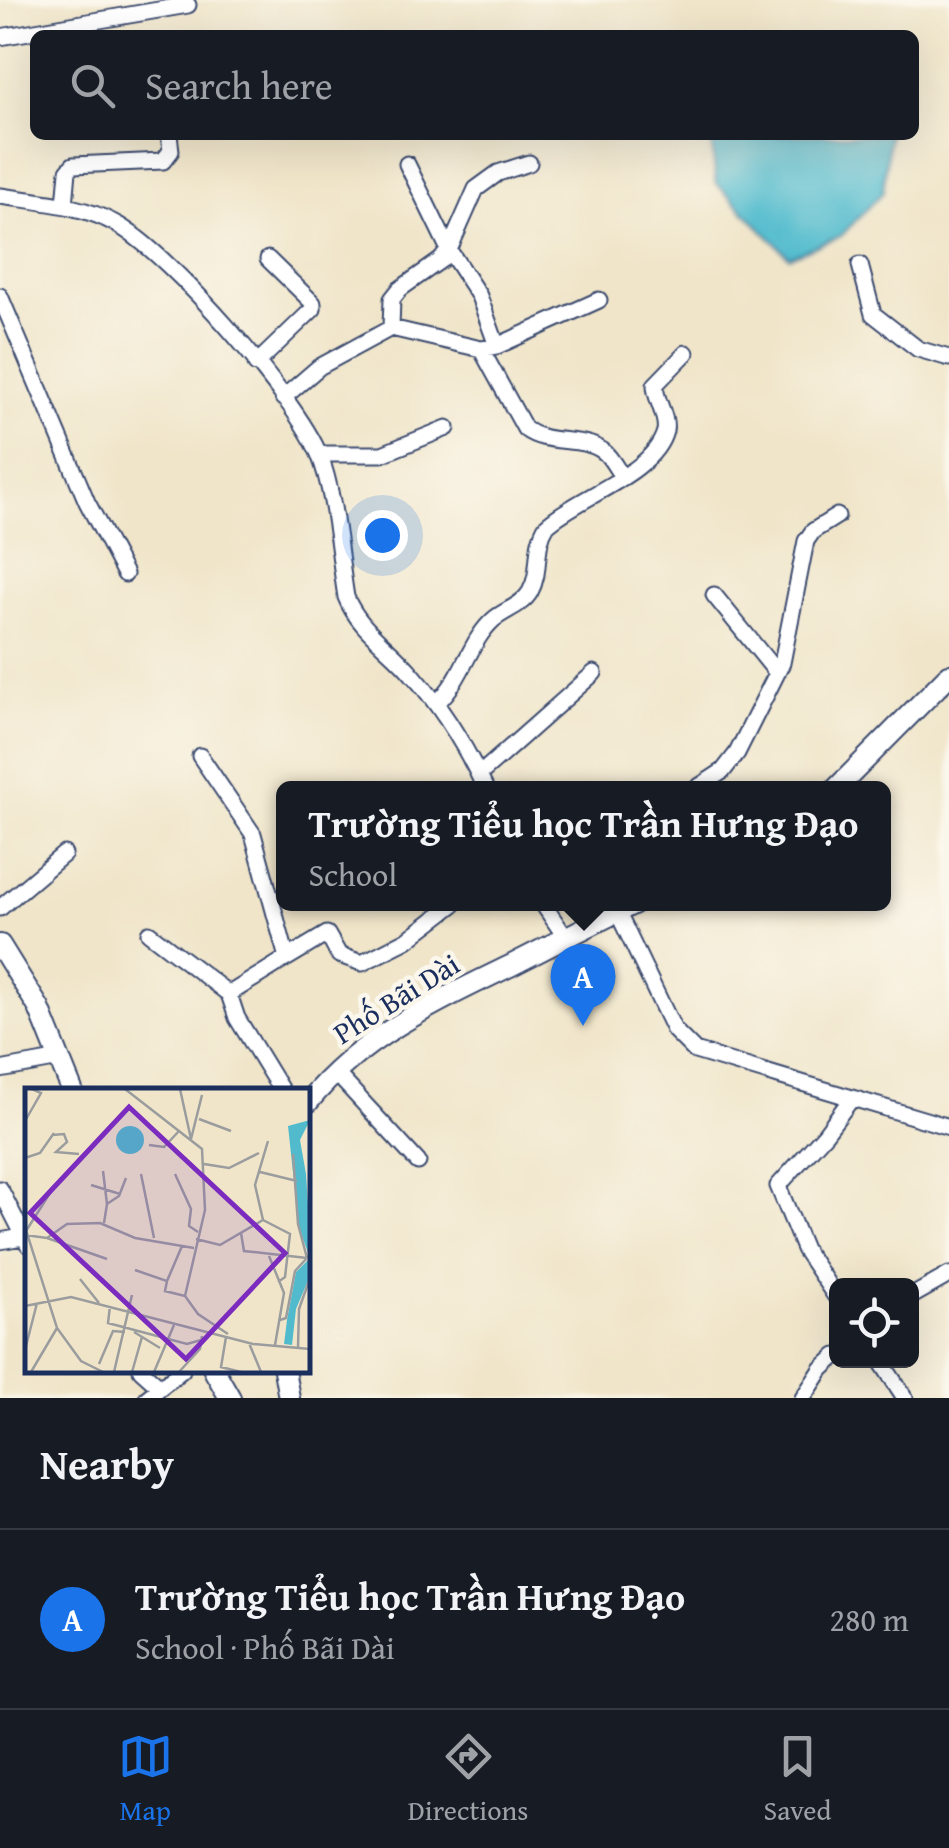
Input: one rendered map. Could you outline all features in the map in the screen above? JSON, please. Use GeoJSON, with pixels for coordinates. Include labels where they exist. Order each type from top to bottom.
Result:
{"type":"FeatureCollection","features":[{"type":"Feature","properties":{"kind":"street"},"geometry":{"type":"LineString","coordinates":[[41,30],[188,5]]}},
{"type":"Feature","properties":{"kind":"street"},"geometry":{"type":"LineString","coordinates":[[0,37],[30,32]]}},
{"type":"Feature","properties":{"kind":"street"},"geometry":{"type":"LineString","coordinates":[[65,204],[68,171],[73,165],[163,161],[171,152],[169,140]]}},
{"type":"Feature","properties":{"kind":"street"},"geometry":{"type":"LineString","coordinates":[[390,328],[390,305],[395,294],[449,250],[476,189],[498,173],[529,163]]}},
{"type":"Feature","properties":{"kind":"street"},"geometry":{"type":"LineString","coordinates":[[407,164],[449,250],[479,296],[489,348],[525,429],[537,436],[596,447],[608,455],[622,477]]}},
{"type":"Feature","properties":{"kind":"street"},"geometry":{"type":"LineString","coordinates":[[0,196],[65,204],[119,225],[148,247],[209,308],[256,364],[319,454],[346,598],[353,614],[437,703],[481,781]]}},
{"type":"Feature","properties":{"kind":"street"},"geometry":{"type":"LineString","coordinates":[[256,364],[313,309],[313,303],[268,259]]}},
{"type":"Feature","properties":{"kind":"street"},"geometry":{"type":"LineString","coordinates":[[860,265],[873,314],[918,350],[949,358]]}},
{"type":"Feature","properties":{"kind":"street"},"geometry":{"type":"LineString","coordinates":[[0,296],[87,502],[125,574]]}},
{"type":"Feature","properties":{"kind":"street"},"geometry":{"type":"LineString","coordinates":[[283,398],[329,361],[390,328],[489,348],[599,300]]}},
{"type":"Feature","properties":{"kind":"street"},"geometry":{"type":"LineString","coordinates":[[437,703],[455,684],[485,630],[532,590],[538,542],[547,526],[644,462],[664,433],[665,422],[655,385],[686,353]]}},
{"type":"Feature","properties":{"kind":"street"},"geometry":{"type":"LineString","coordinates":[[319,454],[382,454],[447,428]]}},
{"type":"Feature","properties":{"kind":"street"},"geometry":{"type":"LineString","coordinates":[[707,781],[737,753],[777,673],[788,642],[806,542],[814,531],[837,516]]}},
{"type":"Feature","properties":{"kind":"street"},"geometry":{"type":"LineString","coordinates":[[714,595],[777,673]]}},
{"type":"Feature","properties":{"kind":"street"},"geometry":{"type":"LineString","coordinates":[[483,781],[594,673]]}},
{"type":"Feature","properties":{"kind":"street"},"geometry":{"type":"LineString","coordinates":[[844,781],[949,676]]}},
{"type":"Feature","properties":{"kind":"street"},"geometry":{"type":"LineString","coordinates":[[200,756],[253,834],[288,958]]}},
{"type":"Feature","properties":{"kind":"street"},"geometry":{"type":"LineString","coordinates":[[0,908],[64,854]]}},
{"type":"Feature","properties":{"kind":"street"},"geometry":{"type":"LineString","coordinates":[[229,994],[327,934],[339,956],[362,964],[407,940],[445,911]]}},
{"type":"Feature","properties":{"kind":"street"},"geometry":{"type":"LineString","coordinates":[[548,911],[566,938]]}},
{"type":"Feature","properties":{"kind":"street","name":"Phố Bãi Dài"},"geometry":{"type":"LineString","coordinates":[[310,1100],[371,1042],[440,999],[619,911]]}},
{"type":"Feature","properties":{"kind":"street"},"geometry":{"type":"LineString","coordinates":[[626,911],[674,1030],[687,1044],[704,1055],[949,1127]]}},
{"type":"Feature","properties":{"kind":"street"},"geometry":{"type":"LineString","coordinates":[[148,933],[229,994],[237,1018],[280,1088]]}},
{"type":"Feature","properties":{"kind":"street"},"geometry":{"type":"LineString","coordinates":[[0,945],[39,1008],[71,1088]]}},
{"type":"Feature","properties":{"kind":"street"},"geometry":{"type":"LineString","coordinates":[[0,1070],[60,1059]]}},
{"type":"Feature","properties":{"kind":"street"},"geometry":{"type":"LineString","coordinates":[[336,1072],[418,1162]]}},
{"type":"Feature","properties":{"kind":"street"},"geometry":{"type":"LineString","coordinates":[[829,1286],[804,1249],[778,1186],[852,1098]]}},
{"type":"Feature","properties":{"kind":"street"},"geometry":{"type":"LineString","coordinates":[[0,1189],[25,1237]]}},
{"type":"Feature","properties":{"kind":"street"},"geometry":{"type":"LineString","coordinates":[[0,1241],[25,1239]]}},
{"type":"Feature","properties":{"kind":"street"},"geometry":{"type":"LineString","coordinates":[[919,1292],[949,1275]]}},
{"type":"Feature","properties":{"kind":"street"},"geometry":{"type":"LineString","coordinates":[[802,1398],[829,1363]]}},
{"type":"Feature","properties":{"kind":"street"},"geometry":{"type":"LineString","coordinates":[[885,1368],[905,1398]]}},
{"type":"Feature","properties":{"kind":"street"},"geometry":{"type":"LineString","coordinates":[[144,1373],[160,1387]]}},
{"type":"Feature","properties":{"kind":"street"},"geometry":{"type":"LineString","coordinates":[[147,1398],[178,1373]]}},
{"type":"Feature","properties":{"kind":"street"},"geometry":{"type":"LineString","coordinates":[[216,1373],[230,1398]]}},
{"type":"Feature","properties":{"kind":"street"},"geometry":{"type":"LineString","coordinates":[[285,1373],[289,1398]]}},
{"type":"Feature","properties":{"kind":"water"},"geometry":{"type":"Polygon","coordinates":[[[712,140],[888,140],[883,192],[841,236],[789,257],[716,183],[712,140]]]}},
{"type":"Feature","properties":{"kind":"place","name":"Trường Tiểu học Trần Hưng Đạo"},"geometry":{"type":"Point","coordinates":[583,1026]}}]}
